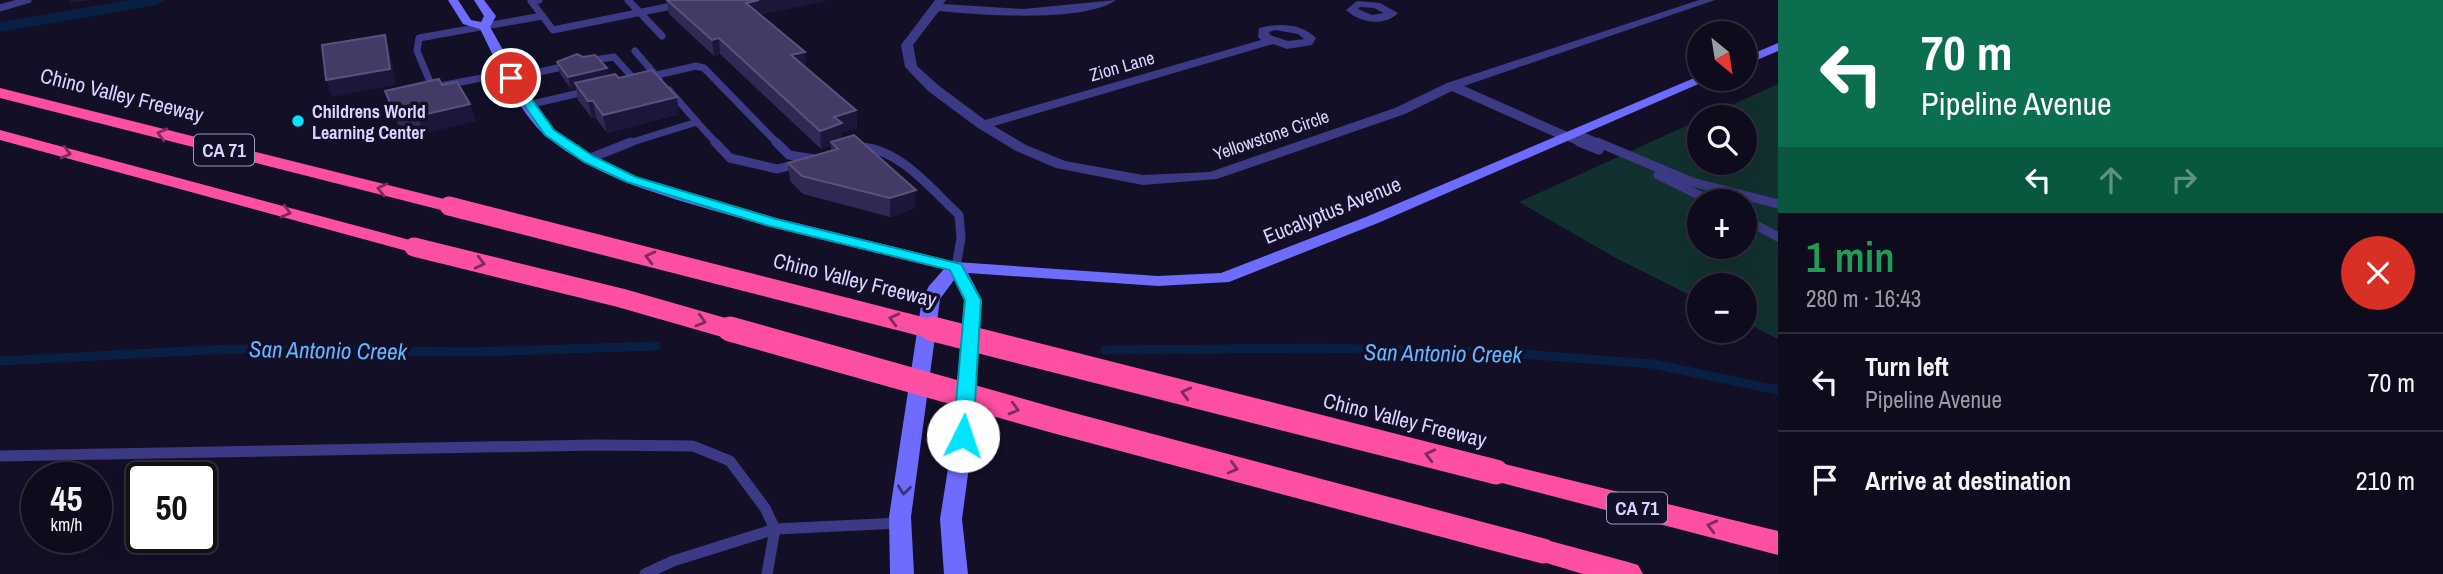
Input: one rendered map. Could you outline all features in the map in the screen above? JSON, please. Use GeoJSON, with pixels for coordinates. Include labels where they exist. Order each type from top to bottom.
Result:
{"type":"FeatureCollection","features":[{"type":"Feature","properties":{"kind":"highway","name":"Chino Valley Freeway"},"geometry":{"type":"LineString","coordinates":[[0,93],[1778,543]]}},
{"type":"Feature","properties":{"kind":"highway","name":"CA 71"},"geometry":{"type":"LineString","coordinates":[[0,135],[414,247],[621,298],[1056,421],[1628,574]]}},
{"type":"Feature","properties":{"kind":"main road"},"geometry":{"type":"LineString","coordinates":[[453,0],[467,22],[484,27],[490,16],[480,0]]}},
{"type":"Feature","properties":{"kind":"main road","name":"Eucalyptus Avenue"},"geometry":{"type":"LineString","coordinates":[[484,27],[528,105],[550,133],[588,159],[632,180],[675,195],[910,258],[956,267],[1158,281],[1223,278],[1372,220],[1687,86]]}},
{"type":"Feature","properties":{"kind":"main road"},"geometry":{"type":"LineString","coordinates":[[1757,56],[1778,47]]}},
{"type":"Feature","properties":{"kind":"main road"},"geometry":{"type":"LineString","coordinates":[[902,574],[900,523],[931,299],[934,290],[956,267],[973,300],[963,436],[951,519],[956,574]]}},
{"type":"Feature","properties":{"kind":"street"},"geometry":{"type":"LineString","coordinates":[[938,4],[1029,14],[1070,11],[1111,0]]}},
{"type":"Feature","properties":{"kind":"street","name":"Yellowstone Circle"},"geometry":{"type":"LineString","coordinates":[[938,4],[907,45],[912,66],[933,88],[1021,148],[1061,165],[1143,180],[1212,176],[1400,111],[1452,86],[1710,0]]}},
{"type":"Feature","properties":{"kind":"street","name":"Zion Lane"},"geometry":{"type":"LineString","coordinates":[[984,125],[1270,41]]}},
{"type":"Feature","properties":{"kind":"street"},"geometry":{"type":"LineString","coordinates":[[1452,86],[1571,135]]}},
{"type":"Feature","properties":{"kind":"lane"},"geometry":{"type":"LineString","coordinates":[[0,8],[28,0]]}},
{"type":"Feature","properties":{"kind":"lane"},"geometry":{"type":"LineString","coordinates":[[539,0],[531,1],[553,30],[701,0]]}},
{"type":"Feature","properties":{"kind":"lane"},"geometry":{"type":"LineString","coordinates":[[628,0],[662,36]]}},
{"type":"Feature","properties":{"kind":"lane"},"geometry":{"type":"LineString","coordinates":[[542,16],[419,38],[417,51],[424,73],[431,84],[440,86],[567,66]]}},
{"type":"Feature","properties":{"kind":"lane"},"geometry":{"type":"LineString","coordinates":[[635,51],[730,158],[777,169],[823,156]]}},
{"type":"Feature","properties":{"kind":"lane"},"geometry":{"type":"LineString","coordinates":[[585,62],[614,57],[635,80]]}},
{"type":"Feature","properties":{"kind":"lane"},"geometry":{"type":"LineString","coordinates":[[622,83],[696,66],[704,68],[789,155],[811,160]]}},
{"type":"Feature","properties":{"kind":"lane"},"geometry":{"type":"LineString","coordinates":[[528,105],[595,89]]}},
{"type":"Feature","properties":{"kind":"lane"},"geometry":{"type":"LineString","coordinates":[[588,159],[636,139],[697,122]]}},
{"type":"Feature","properties":{"kind":"lane"},"geometry":{"type":"LineString","coordinates":[[1571,135],[1687,190]]}},
{"type":"Feature","properties":{"kind":"lane"},"geometry":{"type":"LineString","coordinates":[[1571,135],[1692,182],[1778,204]]}},
{"type":"Feature","properties":{"kind":"lane"},"geometry":{"type":"LineString","coordinates":[[848,149],[870,145],[888,153],[959,215],[961,238],[956,267]]}},
{"type":"Feature","properties":{"kind":"lane"},"geometry":{"type":"LineString","coordinates":[[1757,226],[1778,237]]}},
{"type":"Feature","properties":{"kind":"lane"},"geometry":{"type":"LineString","coordinates":[[0,456],[597,445],[693,446],[730,461],[765,508],[775,529],[767,574]]}},
{"type":"Feature","properties":{"kind":"lane"},"geometry":{"type":"LineString","coordinates":[[645,574],[673,561],[775,529],[900,523]]}},
{"type":"Feature","properties":{"kind":"green space"},"geometry":{"type":"Polygon","coordinates":[[[1778,84],[1778,339],[1757,328],[1757,273],[1687,273],[1687,294],[1614,257],[1519,202],[1687,125],[1687,175],[1757,175],[1757,105],[1732,105],[1778,84]]]}},
{"type":"Feature","properties":{"kind":"building"},"geometry":{"type":"Polygon","coordinates":[[[667,0],[759,0],[746,3],[805,52],[791,55],[856,110],[834,117],[842,123],[820,131],[719,38],[712,40],[667,0]]]}},
{"type":"Feature","properties":{"kind":"building"},"geometry":{"type":"Polygon","coordinates":[[[385,35],[390,69],[326,80],[322,45],[385,35]]]}},
{"type":"Feature","properties":{"kind":"building"},"geometry":{"type":"Polygon","coordinates":[[[577,54],[583,57],[595,55],[607,68],[568,77],[557,62],[577,54]]]}},
{"type":"Feature","properties":{"kind":"building"},"geometry":{"type":"Polygon","coordinates":[[[652,70],[677,97],[603,115],[575,83],[615,74],[619,78],[652,70]]]}},
{"type":"Feature","properties":{"kind":"building"},"geometry":{"type":"Polygon","coordinates":[[[439,79],[442,85],[457,82],[470,104],[418,116],[392,108],[385,91],[439,79]]]}},
{"type":"Feature","properties":{"kind":"building"},"geometry":{"type":"Polygon","coordinates":[[[854,135],[916,190],[890,198],[802,176],[788,163],[838,149],[831,142],[854,135]]]}},
{"type":"Feature","properties":{"kind":"waterway"},"geometry":{"type":"LineString","coordinates":[[0,27],[157,0]]}},
{"type":"Feature","properties":{"kind":"waterway","name":"San Antonio Creek"},"geometry":{"type":"LineString","coordinates":[[0,361],[228,349],[474,352],[656,346]]}},
{"type":"Feature","properties":{"kind":"waterway","name":"San Antonio Creek"},"geometry":{"type":"LineString","coordinates":[[1105,350],[1316,348],[1493,352],[1653,364],[1778,390]]}},
{"type":"Feature","properties":{"kind":"place","name":"Childrens World Learning Center"},"geometry":{"type":"Point","coordinates":[298,121]}},
{"type":"Feature","properties":{"kind":"route"},"geometry":{"type":"LineString","coordinates":[[511,78],[550,133],[588,159],[632,180],[771,222],[910,258],[956,267],[973,300],[963,436]]}}]}
